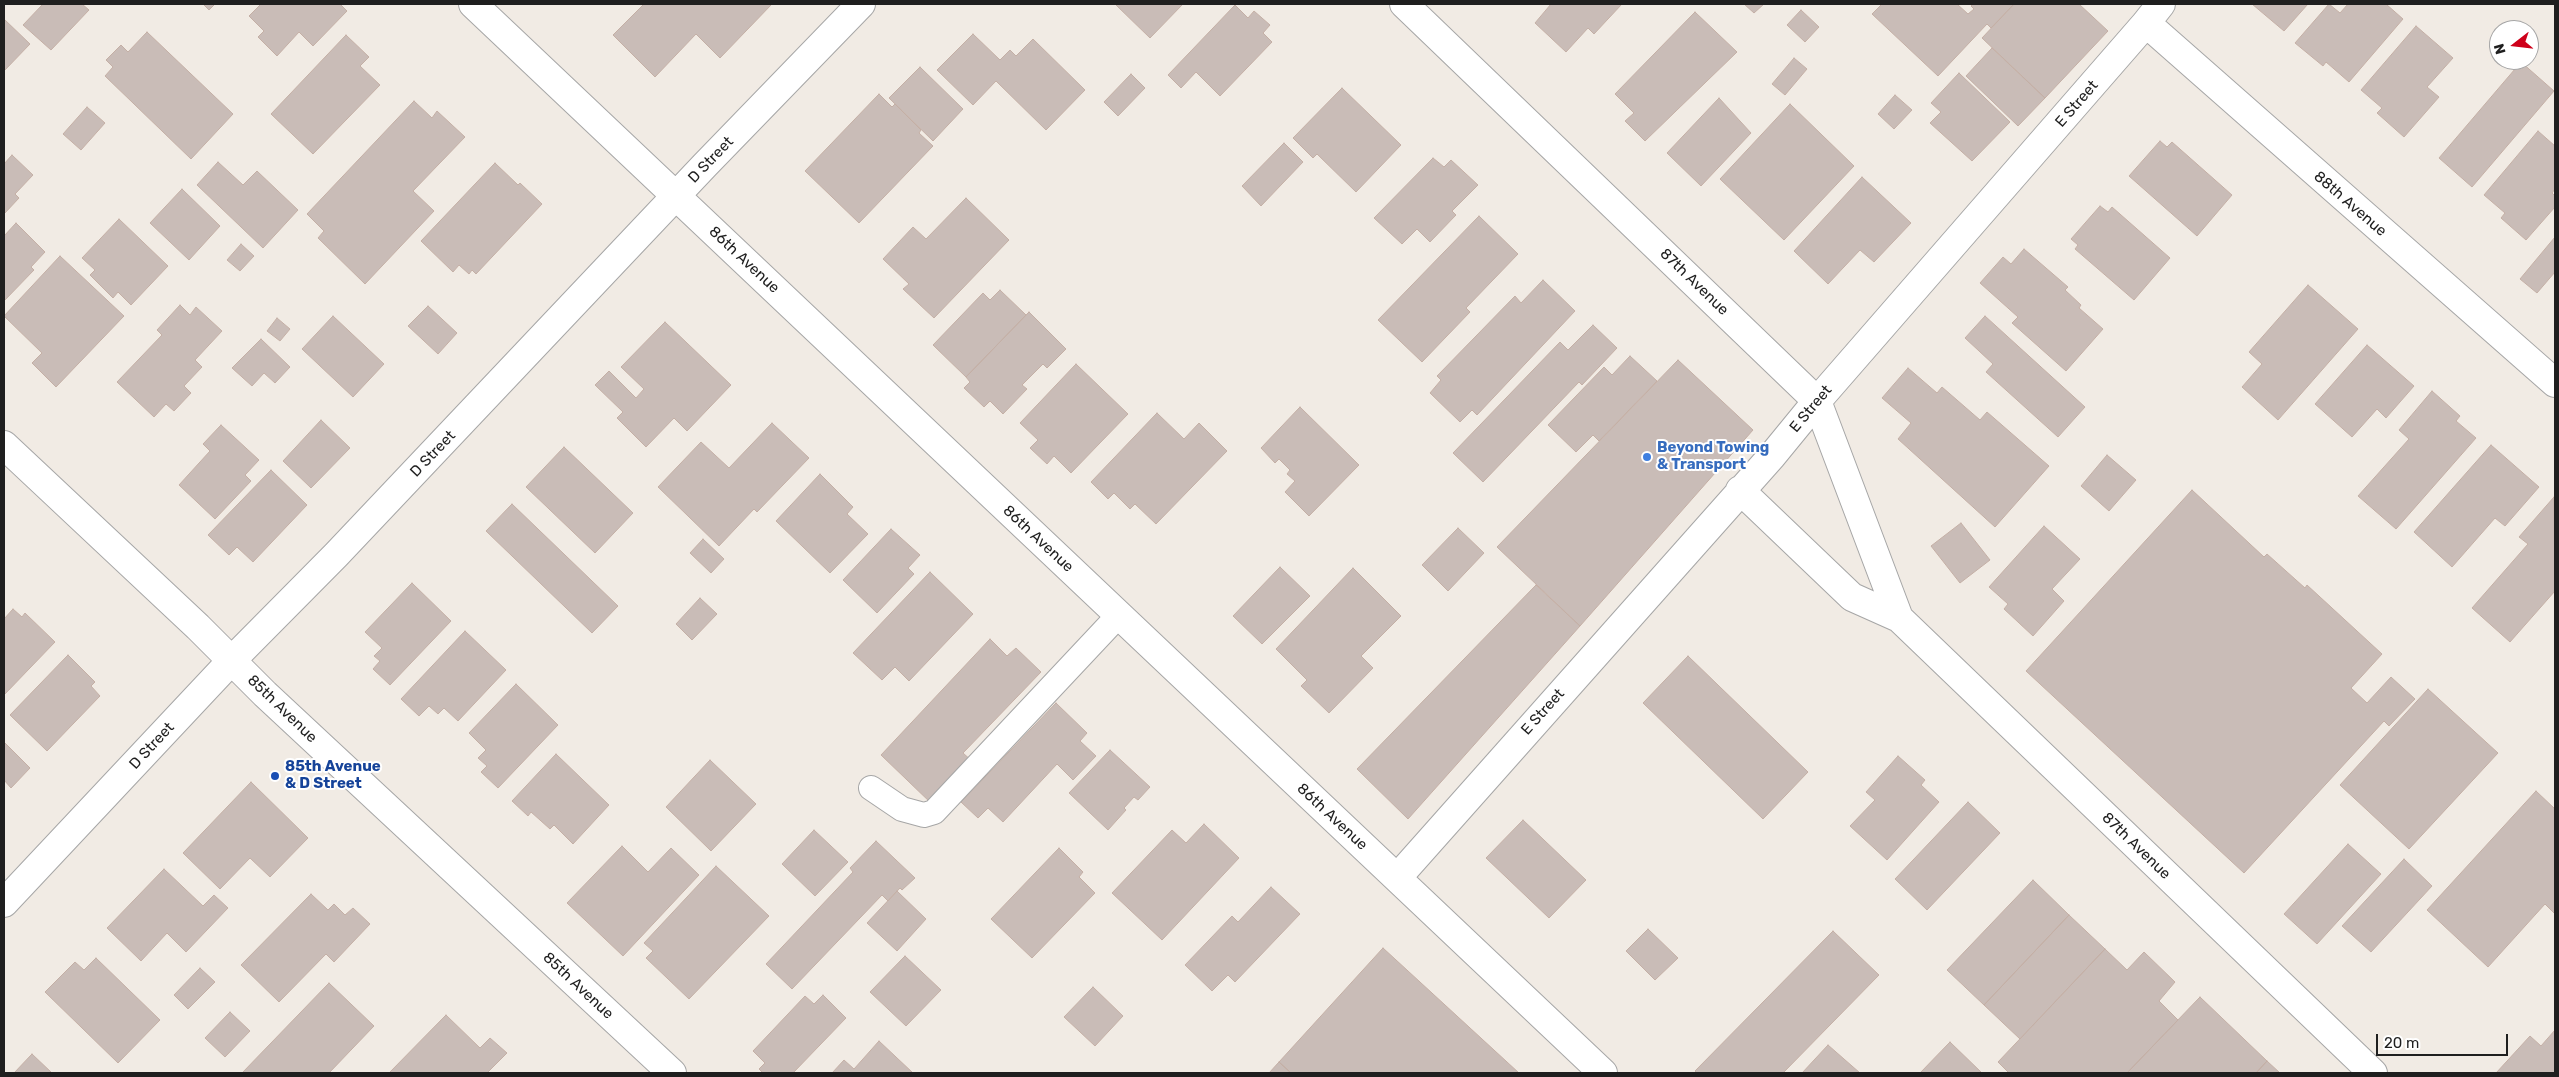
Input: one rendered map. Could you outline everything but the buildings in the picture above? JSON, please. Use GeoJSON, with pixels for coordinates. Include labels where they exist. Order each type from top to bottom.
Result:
{"type":"FeatureCollection","features":[{"type":"Feature","properties":{"kind":"street","name":"86th Avenue"},"geometry":{"type":"LineString","coordinates":[[473,4],[1603,1073]]}},
{"type":"Feature","properties":{"kind":"street","name":"D Street"},"geometry":{"type":"LineString","coordinates":[[4,903],[232,660],[336,556],[676,196],[861,4]]}},
{"type":"Feature","properties":{"kind":"street","name":"87th Avenue"},"geometry":{"type":"LineString","coordinates":[[1404,4],[1817,401],[1899,618]]}},
{"type":"Feature","properties":{"kind":"street","name":"E Street"},"geometry":{"type":"LineString","coordinates":[[1397,878],[1772,456],[1817,401],[2154,13]]}},
{"type":"Feature","properties":{"kind":"street","name":"88th Avenue"},"geometry":{"type":"LineString","coordinates":[[2154,13],[2555,383]]}},
{"type":"Feature","properties":{"kind":"street","name":"85th Avenue"},"geometry":{"type":"LineString","coordinates":[[4,445],[232,660],[265,694],[672,1073]]}},
{"type":"Feature","properties":{"kind":"street","name":"87th Avenue"},"geometry":{"type":"LineString","coordinates":[[1740,490],[1852,597],[1899,618],[2373,1073]]}},
{"type":"Feature","properties":{"kind":"lane"},"geometry":{"type":"LineString","coordinates":[[871,788],[902,809],[924,815],[934,812],[1119,615]]}},
{"type":"Feature","properties":{"kind":"place","name":"Beyond Towing & Transport"},"geometry":{"type":"Point","coordinates":[1647,457]}},
{"type":"Feature","properties":{"kind":"place","name":"85th Avenue & D Street"},"geometry":{"type":"Point","coordinates":[275,776]}}]}
